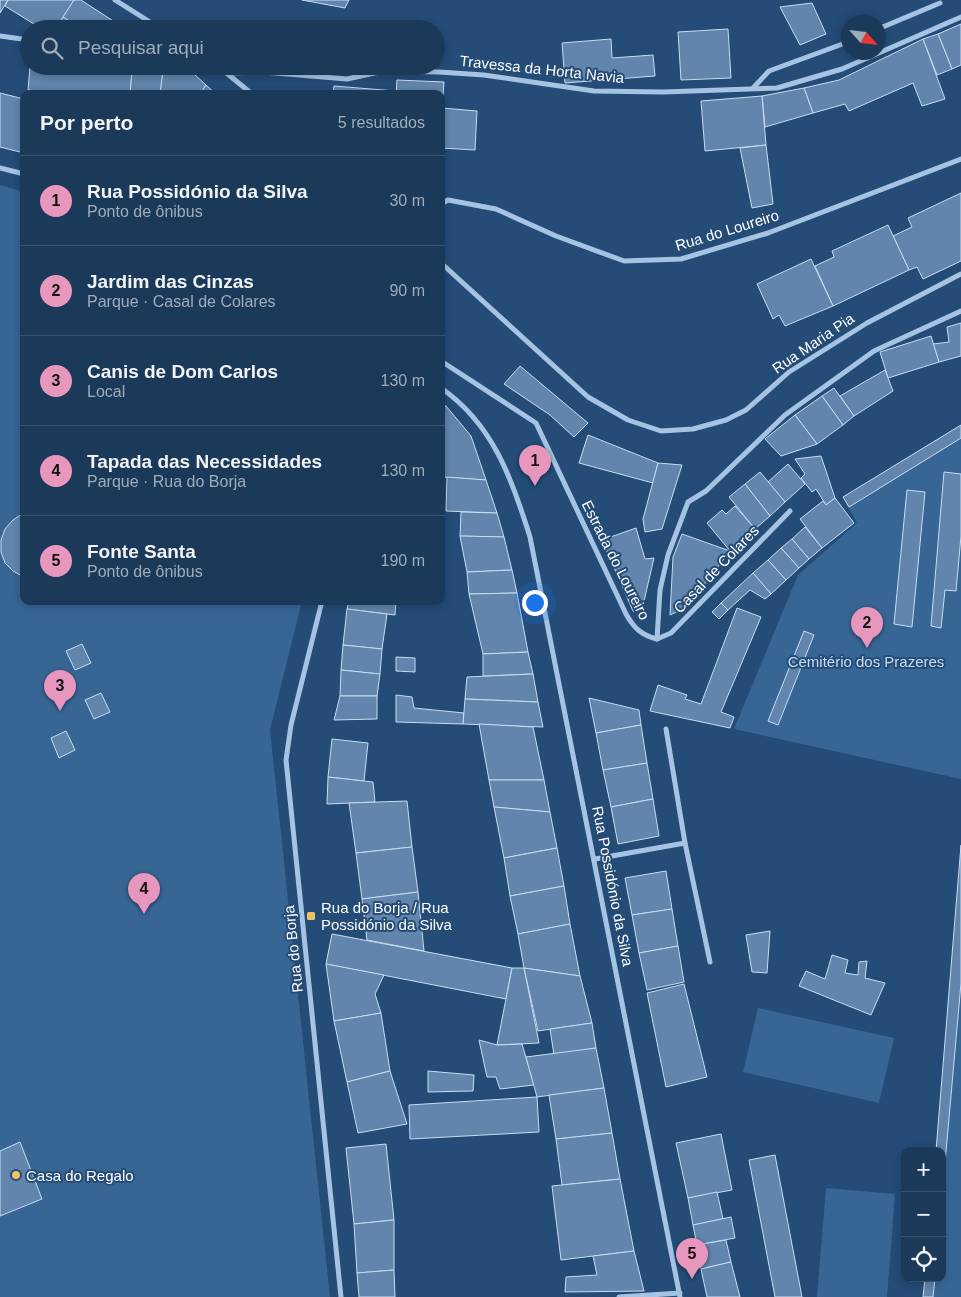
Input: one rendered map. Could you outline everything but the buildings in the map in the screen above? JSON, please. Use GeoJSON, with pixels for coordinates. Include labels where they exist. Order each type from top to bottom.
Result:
{"type":"FeatureCollection","features":[{"type":"Feature","properties":{"kind":"street"},"geometry":{"type":"LineString","coordinates":[[115,0],[147,20]]}},
{"type":"Feature","properties":{"kind":"street"},"geometry":{"type":"LineString","coordinates":[[886,26],[940,3]]}},
{"type":"Feature","properties":{"kind":"street","name":"Travessa da Horta Navia"},"geometry":{"type":"LineString","coordinates":[[445,72],[484,75],[594,91],[690,91],[754,87],[777,88],[842,69],[961,16]]}},
{"type":"Feature","properties":{"kind":"street"},"geometry":{"type":"LineString","coordinates":[[0,36],[20,39]]}},
{"type":"Feature","properties":{"kind":"street"},"geometry":{"type":"LineString","coordinates":[[754,87],[769,71],[841,45]]}},
{"type":"Feature","properties":{"kind":"street"},"geometry":{"type":"LineString","coordinates":[[230,75],[247,90]]}},
{"type":"Feature","properties":{"kind":"street","name":"Travessa da Horta Navia"},"geometry":{"type":"LineString","coordinates":[[299,75],[346,79],[368,75]]}},
{"type":"Feature","properties":{"kind":"street","name":"Rua do Loureiro"},"geometry":{"type":"LineString","coordinates":[[445,202],[448,200],[496,209],[556,236],[624,261],[681,259],[768,233],[961,159]]}},
{"type":"Feature","properties":{"kind":"street"},"geometry":{"type":"LineString","coordinates":[[0,168],[20,173]]}},
{"type":"Feature","properties":{"kind":"street","name":"Rua Maria Pia"},"geometry":{"type":"LineString","coordinates":[[445,267],[588,397],[628,420],[661,431],[693,429],[726,420],[746,410],[784,376],[828,347],[867,323],[961,274]]}},
{"type":"Feature","properties":{"kind":"street","name":"Estrada do Loureiro"},"geometry":{"type":"LineString","coordinates":[[445,364],[536,423],[626,614],[633,626],[644,636],[657,639],[660,590],[668,555],[688,502],[706,491],[785,415],[874,351],[961,311]]}},
{"type":"Feature","properties":{"kind":"street","name":"Rua Possidónio da Silva"},"geometry":{"type":"LineString","coordinates":[[445,391],[470,411],[494,444],[518,497],[534,553],[680,1295]]}},
{"type":"Feature","properties":{"kind":"street","name":"Casal de Colares"},"geometry":{"type":"LineString","coordinates":[[657,639],[672,633],[790,511]]}},
{"type":"Feature","properties":{"kind":"street","name":"Rua do Borja"},"geometry":{"type":"LineString","coordinates":[[321,605],[291,725],[286,760],[342,1297]]}},
{"type":"Feature","properties":{"kind":"street"},"geometry":{"type":"LineString","coordinates":[[666,730],[685,843],[710,962]]}},
{"type":"Feature","properties":{"kind":"street"},"geometry":{"type":"LineString","coordinates":[[594,859],[685,843]]}},
{"type":"Feature","properties":{"kind":"street"},"geometry":{"type":"LineString","coordinates":[[619,1297],[680,1295]]}},
{"type":"Feature","properties":{"kind":"green space"},"geometry":{"type":"Polygon","coordinates":[[[0,185],[20,191],[20,605],[301,605],[270,730],[330,1297],[0,1297],[0,185]]]}},
{"type":"Feature","properties":{"kind":"green space","name":"Cemitério dos Prazeres"},"geometry":{"type":"Polygon","coordinates":[[[961,425],[961,779],[734,729],[798,575],[857,523],[843,497],[961,425]]]}},
{"type":"Feature","properties":{"kind":"green space"},"geometry":{"type":"Polygon","coordinates":[[[961,845],[961,1297],[923,1297],[925,1282],[946,1282],[946,1147],[936,1147],[961,845]]]}},
{"type":"Feature","properties":{"kind":"green space"},"geometry":{"type":"Polygon","coordinates":[[[758,1008],[894,1038],[879,1103],[743,1072],[758,1008]]]}},
{"type":"Feature","properties":{"kind":"green space"},"geometry":{"type":"Polygon","coordinates":[[[826,1188],[895,1194],[887,1297],[817,1297],[826,1188]]]}},
{"type":"Feature","properties":{"kind":"place","name":"Rua Possidónio da Silva"},"geometry":{"type":"Point","coordinates":[535,486]}},
{"type":"Feature","properties":{"kind":"place","name":"Jardim das Cinzas"},"geometry":{"type":"Point","coordinates":[867,648]}},
{"type":"Feature","properties":{"kind":"place","name":"Canis de Dom Carlos"},"geometry":{"type":"Point","coordinates":[60,711]}},
{"type":"Feature","properties":{"kind":"place","name":"Tapada das Necessidades"},"geometry":{"type":"Point","coordinates":[144,914]}},
{"type":"Feature","properties":{"kind":"place","name":"Rua do Borja / Rua Possidónio da Silva"},"geometry":{"type":"Point","coordinates":[311,916]}},
{"type":"Feature","properties":{"kind":"place","name":"Casa do Regalo"},"geometry":{"type":"Point","coordinates":[16,1175]}},
{"type":"Feature","properties":{"kind":"place","name":"Fonte Santa"},"geometry":{"type":"Point","coordinates":[692,1279]}}]}
